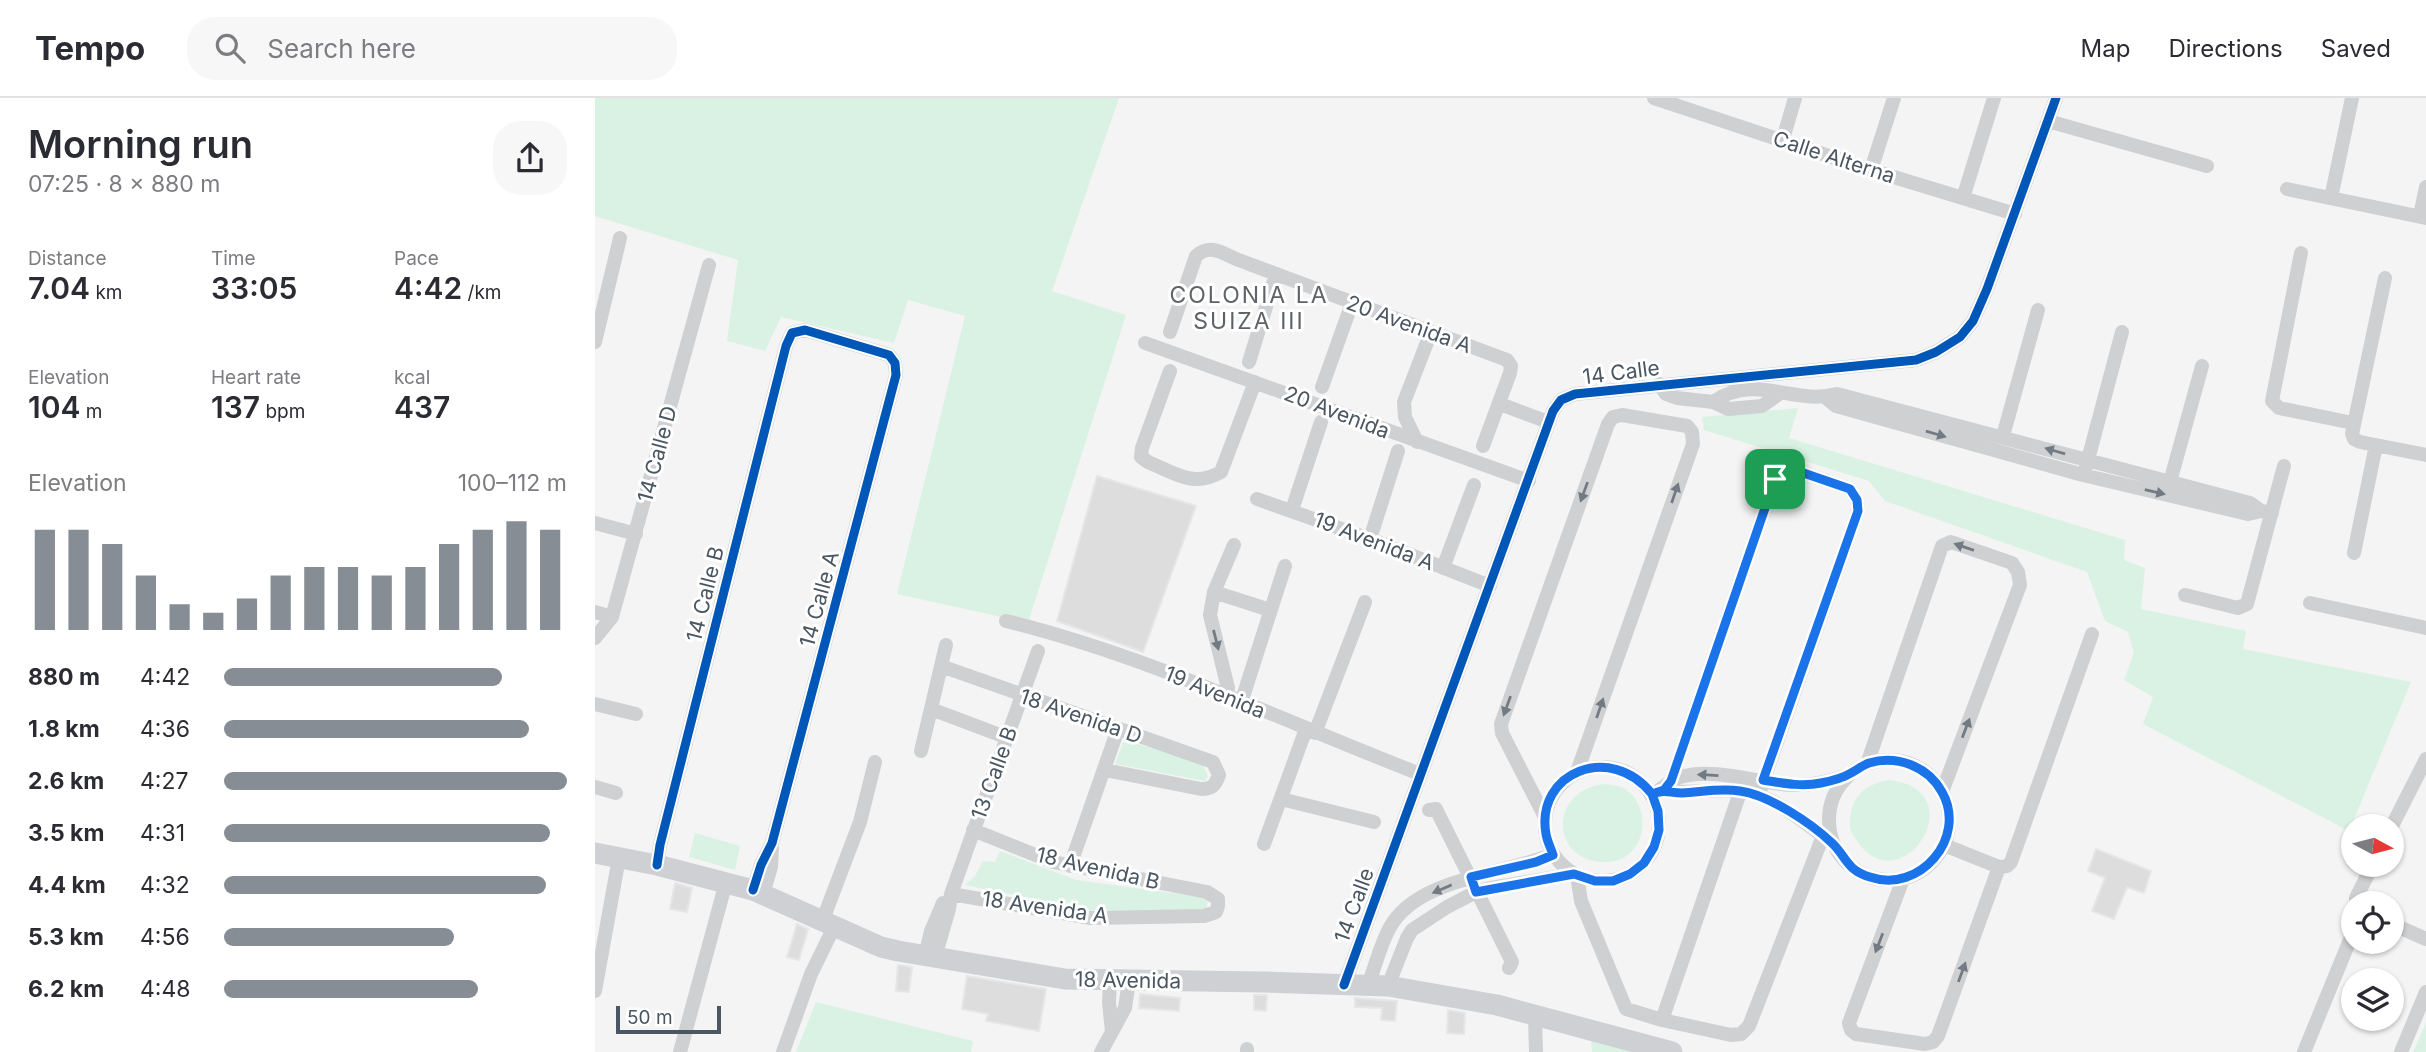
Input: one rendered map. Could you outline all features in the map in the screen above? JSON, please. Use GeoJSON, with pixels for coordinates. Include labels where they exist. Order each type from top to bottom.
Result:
{"type":"FeatureCollection","features":[{"type":"Feature","properties":{"kind":"street","name":"Calle Alterna"},"geometry":{"type":"LineString","coordinates":[[1654,98],[1688,103],[1871,170],[2015,214]]}},
{"type":"Feature","properties":{"kind":"street"},"geometry":{"type":"LineString","coordinates":[[1783,139],[1795,98]]}},
{"type":"Feature","properties":{"kind":"street"},"geometry":{"type":"LineString","coordinates":[[1871,170],[1894,98]]}},
{"type":"Feature","properties":{"kind":"street"},"geometry":{"type":"LineString","coordinates":[[1963,198],[1994,98]]}},
{"type":"Feature","properties":{"kind":"street","name":"14 Calle"},"geometry":{"type":"LineString","coordinates":[[1344,985],[1529,481],[1552,411],[1561,400],[1576,394],[1916,360],[1936,352],[1960,337],[1973,321],[2056,98]]}},
{"type":"Feature","properties":{"kind":"street"},"geometry":{"type":"LineString","coordinates":[[2331,198],[2352,98]]}},
{"type":"Feature","properties":{"kind":"street"},"geometry":{"type":"LineString","coordinates":[[2048,121],[2207,166]]}},
{"type":"Feature","properties":{"kind":"street"},"geometry":{"type":"LineString","coordinates":[[2287,189],[2423,217],[2426,187]]}},
{"type":"Feature","properties":{"kind":"street"},"geometry":{"type":"LineString","coordinates":[[595,342],[620,238]]}},
{"type":"Feature","properties":{"kind":"street","name":"20 Avenida A"},"geometry":{"type":"LineString","coordinates":[[1170,332],[1196,256],[1202,251],[1213,249],[1507,360],[1511,366],[1510,373],[1500,404]]}},
{"type":"Feature","properties":{"kind":"street"},"geometry":{"type":"LineString","coordinates":[[2301,253],[2272,401],[2279,408],[2353,423]]}},
{"type":"Feature","properties":{"kind":"street","name":"14 Calle D"},"geometry":{"type":"LineString","coordinates":[[595,638],[612,617],[709,265]]}},
{"type":"Feature","properties":{"kind":"street"},"geometry":{"type":"LineString","coordinates":[[1249,362],[1276,274]]}},
{"type":"Feature","properties":{"kind":"street"},"geometry":{"type":"LineString","coordinates":[[2385,278],[2352,434],[2354,439],[2375,445],[2426,455]]}},
{"type":"Feature","properties":{"kind":"street"},"geometry":{"type":"LineString","coordinates":[[1322,387],[1352,303]]}},
{"type":"Feature","properties":{"kind":"street"},"geometry":{"type":"LineString","coordinates":[[2003,436],[2038,310]]}},
{"type":"Feature","properties":{"kind":"street","name":"14 Calle B"},"geometry":{"type":"LineString","coordinates":[[657,865],[775,386],[792,332],[805,330],[889,355],[895,363]]}},
{"type":"Feature","properties":{"kind":"street"},"geometry":{"type":"LineString","coordinates":[[1417,442],[1405,417],[1404,402],[1431,332]]}},
{"type":"Feature","properties":{"kind":"street"},"geometry":{"type":"LineString","coordinates":[[2085,468],[2122,332]]}},
{"type":"Feature","properties":{"kind":"street","name":"20 Avenida"},"geometry":{"type":"LineString","coordinates":[[1145,343],[1529,481]]}},
{"type":"Feature","properties":{"kind":"street","name":"14 Calle A"},"geometry":{"type":"LineString","coordinates":[[758,892],[896,375],[895,363]]}},
{"type":"Feature","properties":{"kind":"street"},"geometry":{"type":"LineString","coordinates":[[2171,482],[2202,366]]}},
{"type":"Feature","properties":{"kind":"street"},"geometry":{"type":"LineString","coordinates":[[1170,371],[1142,447],[1141,457],[1196,481],[1208,480],[1221,472],[1255,382]]}},
{"type":"Feature","properties":{"kind":"street"},"geometry":{"type":"LineString","coordinates":[[1659,384],[1666,394],[1677,398],[1713,402],[1728,409],[1762,405],[1779,394],[1825,397],[1836,406],[2003,436],[2085,468],[2171,482],[2250,503],[2267,512]]}},
{"type":"Feature","properties":{"kind":"street"},"geometry":{"type":"LineString","coordinates":[[1483,446],[1500,404],[1548,422]]}},
{"type":"Feature","properties":{"kind":"street"},"geometry":{"type":"LineString","coordinates":[[1891,414],[2248,514],[2267,512]]}},
{"type":"Feature","properties":{"kind":"street"},"geometry":{"type":"LineString","coordinates":[[1545,817],[1501,733],[1501,724],[1608,424],[1613,417],[1622,415],[1687,426],[1692,432],[1693,444],[1577,772]]}},
{"type":"Feature","properties":{"kind":"street"},"geometry":{"type":"LineString","coordinates":[[1292,510],[1321,422]]}},
{"type":"Feature","properties":{"kind":"street"},"geometry":{"type":"LineString","coordinates":[[2354,553],[2375,445]]}},
{"type":"Feature","properties":{"kind":"street"},"geometry":{"type":"LineString","coordinates":[[1370,539],[1398,451]]}},
{"type":"Feature","properties":{"kind":"street"},"geometry":{"type":"LineString","coordinates":[[2185,595],[2238,608],[2247,604],[2267,512],[2284,466]]}},
{"type":"Feature","properties":{"kind":"street"},"geometry":{"type":"LineString","coordinates":[[1744,785],[1763,780],[1794,785],[1820,783],[1848,775],[1867,764],[1888,759],[1910,763],[1929,775],[1942,792],[1948,809],[1944,845],[1934,860],[1920,872],[1903,879],[1886,881],[1854,870],[1828,840],[1807,822],[1758,796],[1744,785],[1702,773],[1681,776],[1662,788],[1643,783],[1619,768],[1605,766],[1590,767],[1577,772],[1561,783],[1551,799],[1545,817],[1546,835],[1553,855],[1575,875],[1595,881],[1613,881],[1630,874],[1644,863],[1654,847],[1659,830],[1658,811],[1662,788],[1775,479],[1781,472],[1792,469],[1850,489],[1857,500],[1858,511],[1763,780],[1758,796]]}},
{"type":"Feature","properties":{"kind":"street"},"geometry":{"type":"LineString","coordinates":[[1443,568],[1474,485]]}},
{"type":"Feature","properties":{"kind":"street","name":"19 Avenida A"},"geometry":{"type":"LineString","coordinates":[[1257,499],[1490,586]]}},
{"type":"Feature","properties":{"kind":"street"},"geometry":{"type":"LineString","coordinates":[[595,523],[636,534]]}},
{"type":"Feature","properties":{"kind":"street"},"geometry":{"type":"LineString","coordinates":[[1867,764],[1942,545],[1951,542],[2012,563],[2018,572],[2020,585],[1942,792]]}},
{"type":"Feature","properties":{"kind":"street"},"geometry":{"type":"LineString","coordinates":[[1224,696],[1228,688],[1210,615],[1214,592],[1234,545]]}},
{"type":"Feature","properties":{"kind":"street"},"geometry":{"type":"LineString","coordinates":[[1241,703],[1285,566]]}},
{"type":"Feature","properties":{"kind":"street"},"geometry":{"type":"LineString","coordinates":[[1214,592],[1270,610]]}},
{"type":"Feature","properties":{"kind":"street"},"geometry":{"type":"LineString","coordinates":[[1264,844],[1365,602]]}},
{"type":"Feature","properties":{"kind":"street"},"geometry":{"type":"LineString","coordinates":[[2310,603],[2426,628]]}},
{"type":"Feature","properties":{"kind":"street"},"geometry":{"type":"LineString","coordinates":[[595,612],[612,617]]}},
{"type":"Feature","properties":{"kind":"street","name":"19 Avenida"},"geometry":{"type":"LineString","coordinates":[[1006,621],[1139,660],[1420,774]]}},
{"type":"Feature","properties":{"kind":"street"},"geometry":{"type":"LineString","coordinates":[[1944,845],[2000,867],[2011,862],[2092,634]]}},
{"type":"Feature","properties":{"kind":"street"},"geometry":{"type":"LineString","coordinates":[[921,751],[946,645]]}},
{"type":"Feature","properties":{"kind":"street","name":"13 Calle B"},"geometry":{"type":"LineString","coordinates":[[930,956],[941,906],[951,894],[1038,651]]}},
{"type":"Feature","properties":{"kind":"street","name":"18 Avenida D"},"geometry":{"type":"LineString","coordinates":[[941,666],[1213,762],[1219,775],[1216,785],[1209,789],[1105,769]]}},
{"type":"Feature","properties":{"kind":"street"},"geometry":{"type":"LineString","coordinates":[[595,704],[636,714]]}},
{"type":"Feature","properties":{"kind":"street"},"geometry":{"type":"LineString","coordinates":[[931,709],[1008,738]]}},
{"type":"Feature","properties":{"kind":"street"},"geometry":{"type":"LineString","coordinates":[[1070,866],[1118,729]]}},
{"type":"Feature","properties":{"kind":"street"},"geometry":{"type":"LineString","coordinates":[[2398,814],[2426,759]]}},
{"type":"Feature","properties":{"kind":"street"},"geometry":{"type":"LineString","coordinates":[[783,1052],[828,925],[860,822],[875,762]]}},
{"type":"Feature","properties":{"kind":"street"},"geometry":{"type":"LineString","coordinates":[[1575,875],[1581,901],[1626,1009],[1731,1035],[1741,1034],[1749,1026],[1828,840],[1830,807],[1836,790],[1848,775]]}},
{"type":"Feature","properties":{"kind":"street"},"geometry":{"type":"LineString","coordinates":[[1662,1020],[1744,785]]}},
{"type":"Feature","properties":{"kind":"street"},"geometry":{"type":"LineString","coordinates":[[595,787],[616,793]]}},
{"type":"Feature","properties":{"kind":"street"},"geometry":{"type":"LineString","coordinates":[[1281,799],[1374,822]]}},
{"type":"Feature","properties":{"kind":"street"},"geometry":{"type":"LineString","coordinates":[[1429,810],[1436,809],[1471,877],[1512,962],[1509,968]]}},
{"type":"Feature","properties":{"kind":"street","name":"18 Avenida B"},"geometry":{"type":"LineString","coordinates":[[973,830],[1052,862],[1207,892],[1217,900],[1218,906]]}},
{"type":"Feature","properties":{"kind":"street","name":"18 Avenida"},"geometry":{"type":"LineString","coordinates":[[595,853],[657,865],[758,892],[881,947],[1065,979],[1378,986],[1497,1005],[1672,1052]]}},
{"type":"Feature","properties":{"kind":"street"},"geometry":{"type":"LineString","coordinates":[[1378,986],[1389,929],[1401,912],[1415,900],[1471,877],[1536,862],[1553,855]]}},
{"type":"Feature","properties":{"kind":"street"},"geometry":{"type":"LineString","coordinates":[[595,991],[619,858]]}},
{"type":"Feature","properties":{"kind":"street"},"geometry":{"type":"LineString","coordinates":[[1903,879],[1849,1023],[1856,1034],[1925,1044],[1933,1042],[1938,1036],[2000,867]]}},
{"type":"Feature","properties":{"kind":"street"},"geometry":{"type":"LineString","coordinates":[[1378,986],[1418,925],[1447,906],[1476,892],[1575,875]]}},
{"type":"Feature","properties":{"kind":"street"},"geometry":{"type":"LineString","coordinates":[[680,1052],[726,882]]}},
{"type":"Feature","properties":{"kind":"street","name":"18 Avenida A"},"geometry":{"type":"LineString","coordinates":[[951,894],[1091,918],[1204,916],[1216,912],[1218,906]]}},
{"type":"Feature","properties":{"kind":"street"},"geometry":{"type":"LineString","coordinates":[[1389,929],[1407,938]]}},
{"type":"Feature","properties":{"kind":"street"},"geometry":{"type":"LineString","coordinates":[[2404,930],[2426,939]]}},
{"type":"Feature","properties":{"kind":"street"},"geometry":{"type":"LineString","coordinates":[[2304,1052],[2344,954]]}},
{"type":"Feature","properties":{"kind":"street"},"geometry":{"type":"LineString","coordinates":[[1101,1052],[1112,1032],[1109,1002],[1120,981]]}},
{"type":"Feature","properties":{"kind":"street"},"geometry":{"type":"LineString","coordinates":[[2401,1052],[2426,992]]}},
{"type":"Feature","properties":{"kind":"street"},"geometry":{"type":"LineString","coordinates":[[1535,1016],[1537,1052]]}},
{"type":"Feature","properties":{"kind":"green space"},"geometry":{"type":"Polygon","coordinates":[[[595,98],[1119,98],[1052,291],[1126,315],[1028,623],[897,594],[965,316],[908,300],[894,343],[781,317],[765,351],[727,341],[738,260],[595,216],[595,98]]]}},
{"type":"Feature","properties":{"kind":"green space"},"geometry":{"type":"Polygon","coordinates":[[[1798,408],[1789,438],[2125,540],[2124,560],[2145,568],[2141,609],[2246,631],[2243,649],[2411,682],[2356,814],[2341,814],[2341,827],[2143,724],[2153,697],[2124,680],[2134,653],[2128,632],[2105,621],[2087,572],[1885,501],[1869,481],[1704,430],[1702,417],[1798,408]]]}},
{"type":"Feature","properties":{"kind":"green space"},"geometry":{"type":"Polygon","coordinates":[[[1124,740],[1202,763],[1208,776],[1205,781],[1115,764],[1124,740]]]}},
{"type":"Feature","properties":{"kind":"green space"},"geometry":{"type":"Polygon","coordinates":[[[1888,780],[1915,788],[1928,804],[1929,823],[1921,842],[1906,855],[1888,861],[1868,853],[1850,829],[1850,819],[1854,802],[1863,790],[1888,780]]]}},
{"type":"Feature","properties":{"kind":"green space"},"geometry":{"type":"Polygon","coordinates":[[[1604,784],[1623,788],[1634,798],[1643,820],[1638,843],[1630,853],[1621,859],[1608,862],[1589,860],[1575,852],[1566,840],[1563,826],[1565,812],[1572,799],[1585,789],[1604,784]]]}},
{"type":"Feature","properties":{"kind":"green space"},"geometry":{"type":"Polygon","coordinates":[[[695,833],[740,846],[735,870],[689,857],[695,833]]]}},
{"type":"Feature","properties":{"kind":"green space"},"geometry":{"type":"Polygon","coordinates":[[[1000,851],[1076,880],[1209,898],[1205,911],[1088,910],[965,885],[975,876],[983,861],[995,862],[1000,851]]]}},
{"type":"Feature","properties":{"kind":"green space"},"geometry":{"type":"Polygon","coordinates":[[[816,1002],[973,1041],[971,1052],[796,1052],[816,1002]]]}},
{"type":"Feature","properties":{"kind":"green space"},"geometry":{"type":"Polygon","coordinates":[[[2426,1023],[2426,1052],[2413,1052],[2426,1023]]]}},
{"type":"Feature","properties":{"kind":"green space"},"geometry":{"type":"Polygon","coordinates":[[[1591,1039],[1638,1052],[1592,1052],[1591,1039]]]}},
{"type":"Feature","properties":{"kind":"building"},"geometry":{"type":"Polygon","coordinates":[[[1097,476],[1196,506],[1143,652],[1057,621],[1097,476]]]}},
{"type":"Feature","properties":{"kind":"building"},"geometry":{"type":"Polygon","coordinates":[[[2096,849],[2151,871],[2144,893],[2127,887],[2114,919],[2092,911],[2105,878],[2088,871],[2096,849]]]}},
{"type":"Feature","properties":{"kind":"building"},"geometry":{"type":"Polygon","coordinates":[[[675,883],[692,888],[687,912],[670,909],[675,883]]]}},
{"type":"Feature","properties":{"kind":"building"},"geometry":{"type":"Polygon","coordinates":[[[797,924],[808,929],[799,960],[787,957],[797,924]]]}},
{"type":"Feature","properties":{"kind":"building"},"geometry":{"type":"Polygon","coordinates":[[[898,965],[912,967],[909,992],[896,991],[898,965]]]}},
{"type":"Feature","properties":{"kind":"building"},"geometry":{"type":"Polygon","coordinates":[[[967,976],[1046,989],[1039,1031],[986,1021],[988,1014],[962,1009],[967,976]]]}},
{"type":"Feature","properties":{"kind":"building"},"geometry":{"type":"Polygon","coordinates":[[[1140,994],[1180,998],[1179,1011],[1139,1008],[1140,994]]]}},
{"type":"Feature","properties":{"kind":"building"},"geometry":{"type":"Polygon","coordinates":[[[1254,995],[1267,995],[1266,1011],[1254,1010],[1254,995]]]}},
{"type":"Feature","properties":{"kind":"building"},"geometry":{"type":"Polygon","coordinates":[[[1355,998],[1397,1001],[1395,1021],[1381,1020],[1382,1008],[1355,1007],[1355,998]]]}},
{"type":"Feature","properties":{"kind":"building"},"geometry":{"type":"Polygon","coordinates":[[[1448,1010],[1465,1013],[1464,1034],[1447,1033],[1448,1010]]]}},
{"type":"Feature","properties":{"kind":"cycle path"},"geometry":{"type":"LineString","coordinates":[[1344,985],[1553,411],[1561,400],[1575,394],[1916,360],[1936,352],[1960,337],[1973,321],[2056,98]]}},
{"type":"Feature","properties":{"kind":"cycle path"},"geometry":{"type":"LineString","coordinates":[[657,865],[786,346],[792,333],[805,330],[889,355],[895,363],[896,375],[772,843],[753,890]]}},
{"type":"Feature","properties":{"kind":"district","name":"COLONIA LA SUIZA III"},"geometry":{"type":"Point","coordinates":[1249,308]}},
{"type":"Feature","properties":{"kind":"route"},"geometry":{"type":"LineString","coordinates":[[1775,479],[1671,781],[1664,790],[1652,794],[1632,774],[1619,768],[1590,767],[1577,772],[1561,783],[1551,799],[1545,817],[1546,835],[1553,855],[1536,862],[1471,877],[1476,892],[1574,874],[1595,881],[1613,881],[1630,874],[1644,863],[1654,847],[1659,830],[1658,811],[1652,794],[1664,790],[1679,793],[1707,790],[1742,791],[1758,796],[1807,822],[1833,844],[1842,859],[1854,870],[1870,877],[1886,881],[1903,879],[1920,872],[1934,860],[1944,845],[1948,809],[1942,792],[1929,775],[1910,763],[1888,759],[1867,764],[1848,775],[1820,783],[1794,785],[1763,780],[1858,511],[1857,500],[1850,489],[1792,469],[1781,472],[1775,479]]}}]}
